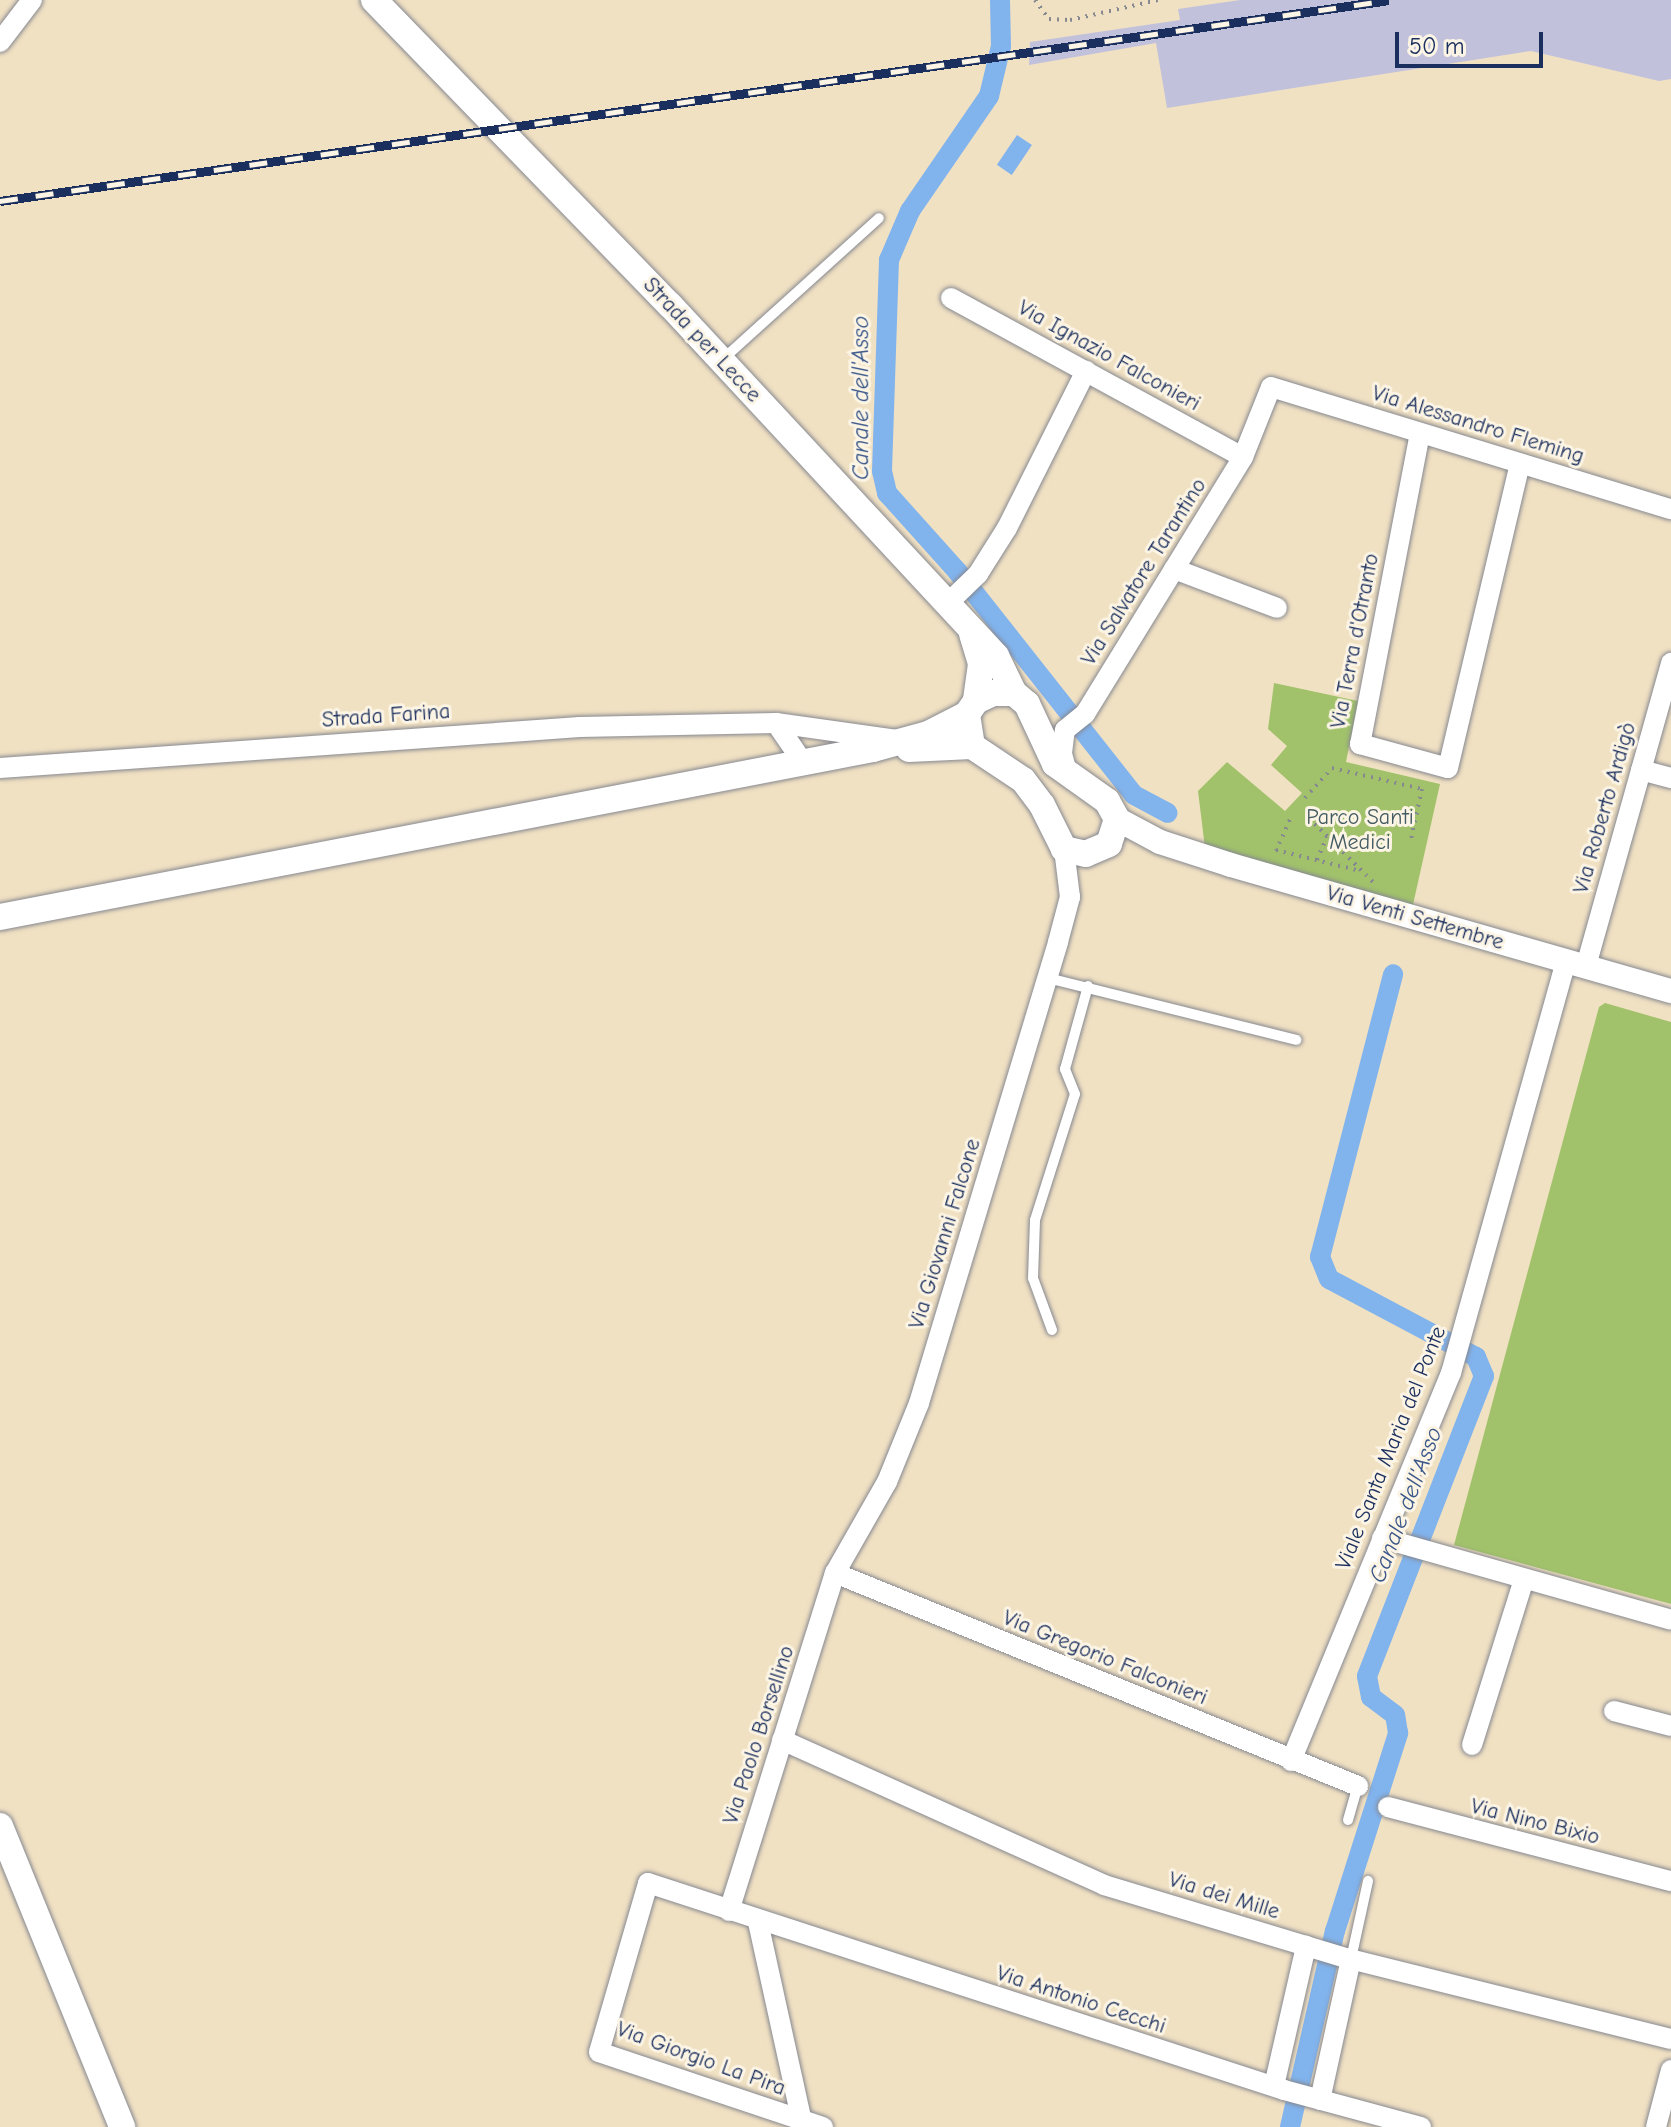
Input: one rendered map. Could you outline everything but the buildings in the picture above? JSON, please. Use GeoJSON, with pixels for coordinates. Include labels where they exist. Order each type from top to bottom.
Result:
{"type":"FeatureCollection","features":[{"type":"Feature","properties":{"kind":"main road","name":"Strada per Lecce"},"geometry":{"type":"LineString","coordinates":[[374,0],[953,598],[970,631],[996,656],[1014,693],[1027,704],[1044,747],[1068,776],[1107,801],[1108,838]]}},
{"type":"Feature","properties":{"kind":"main road"},"geometry":{"type":"LineString","coordinates":[[970,631],[981,664],[971,708],[972,746]]}},
{"type":"Feature","properties":{"kind":"main road"},"geometry":{"type":"LineString","coordinates":[[0,917],[873,749],[928,734],[993,693],[1014,693]]}},
{"type":"Feature","properties":{"kind":"main road"},"geometry":{"type":"LineString","coordinates":[[873,749],[972,746],[1023,780],[1042,805],[1064,849],[1077,854],[1108,838]]}},
{"type":"Feature","properties":{"kind":"main road"},"geometry":{"type":"LineString","coordinates":[[0,1826],[122,2127]]}},
{"type":"Feature","properties":{"kind":"street"},"geometry":{"type":"LineString","coordinates":[[0,42],[32,0]]}},
{"type":"Feature","properties":{"kind":"street","name":"Via Ignazio Falconieri"},"geometry":{"type":"LineString","coordinates":[[951,298],[1243,457]]}},
{"type":"Feature","properties":{"kind":"street"},"geometry":{"type":"LineString","coordinates":[[953,598],[978,574],[1007,528],[1086,371]]}},
{"type":"Feature","properties":{"kind":"street","name":"Via Salvatore Tarantino"},"geometry":{"type":"LineString","coordinates":[[1068,776],[1062,753],[1065,730],[1085,714],[1243,457],[1271,387]]}},
{"type":"Feature","properties":{"kind":"street","name":"Via Alessandro Fleming"},"geometry":{"type":"LineString","coordinates":[[1271,387],[1671,509]]}},
{"type":"Feature","properties":{"kind":"street","name":"Via Terra d'Otranto"},"geometry":{"type":"LineString","coordinates":[[1420,433],[1360,744],[1448,768],[1520,463]]}},
{"type":"Feature","properties":{"kind":"street"},"geometry":{"type":"LineString","coordinates":[[1174,569],[1277,608]]}},
{"type":"Feature","properties":{"kind":"street","name":"Via Roberto Ardigò"},"geometry":{"type":"LineString","coordinates":[[1576,963],[1641,770],[1671,663]]}},
{"type":"Feature","properties":{"kind":"street"},"geometry":{"type":"LineString","coordinates":[[776,723],[802,761]]}},
{"type":"Feature","properties":{"kind":"street","name":"Strada Farina"},"geometry":{"type":"LineString","coordinates":[[0,768],[580,727],[776,723],[902,741]]}},
{"type":"Feature","properties":{"kind":"street"},"geometry":{"type":"LineString","coordinates":[[1641,770],[1671,778]]}},
{"type":"Feature","properties":{"kind":"street","name":"Via Giovanni Falcone"},"geometry":{"type":"LineString","coordinates":[[835,1573],[887,1482],[919,1403],[1070,897],[1108,838]]}},
{"type":"Feature","properties":{"kind":"street","name":"Via Venti Settembre"},"geometry":{"type":"LineString","coordinates":[[1108,838],[1160,842],[1671,991]]}},
{"type":"Feature","properties":{"kind":"street","name":"Via Giovanni Falcone"},"geometry":{"type":"LineString","coordinates":[[1064,849],[1070,897]]}},
{"type":"Feature","properties":{"kind":"street","name":"Viale Santa Maria del Ponte"},"geometry":{"type":"LineString","coordinates":[[1291,1761],[1390,1540],[1451,1373],[1576,963]]}},
{"type":"Feature","properties":{"kind":"street"},"geometry":{"type":"LineString","coordinates":[[1390,1540],[1671,1620]]}},
{"type":"Feature","properties":{"kind":"street","name":"Via Paolo Borsellino"},"geometry":{"type":"LineString","coordinates":[[729,1911],[835,1573]]}},
{"type":"Feature","properties":{"kind":"street","name":"Via Gregorio Falconieri"},"geometry":{"type":"LineString","coordinates":[[835,1573],[1358,1786]]}},
{"type":"Feature","properties":{"kind":"street"},"geometry":{"type":"LineString","coordinates":[[1472,1745],[1524,1579]]}},
{"type":"Feature","properties":{"kind":"street"},"geometry":{"type":"LineString","coordinates":[[1614,1711],[1671,1726]]}},
{"type":"Feature","properties":{"kind":"street","name":"Via dei Mille"},"geometry":{"type":"LineString","coordinates":[[782,1740],[1104,1885],[1349,1958],[1671,2039]]}},
{"type":"Feature","properties":{"kind":"street","name":"Via Nino Bixio"},"geometry":{"type":"LineString","coordinates":[[1388,1807],[1671,1881]]}},
{"type":"Feature","properties":{"kind":"street","name":"Via Giorgio La Pira"},"geometry":{"type":"LineString","coordinates":[[729,1911],[648,1883],[599,2052],[802,2124]]}},
{"type":"Feature","properties":{"kind":"street","name":"Via Antonio Cecchi"},"geometry":{"type":"LineString","coordinates":[[729,1911],[1279,2088],[1421,2127]]}},
{"type":"Feature","properties":{"kind":"street"},"geometry":{"type":"LineString","coordinates":[[758,1922],[802,2124],[823,2127]]}},
{"type":"Feature","properties":{"kind":"street"},"geometry":{"type":"LineString","coordinates":[[1279,2088],[1310,1947]]}},
{"type":"Feature","properties":{"kind":"street"},"geometry":{"type":"LineString","coordinates":[[1317,2099],[1349,1958]]}},
{"type":"Feature","properties":{"kind":"street"},"geometry":{"type":"LineString","coordinates":[[1656,2127],[1671,2070]]}},
{"type":"Feature","properties":{"kind":"lane"},"geometry":{"type":"LineString","coordinates":[[721,360],[879,218]]}},
{"type":"Feature","properties":{"kind":"lane"},"geometry":{"type":"LineString","coordinates":[[1048,978],[1296,1040]]}},
{"type":"Feature","properties":{"kind":"lane"},"geometry":{"type":"LineString","coordinates":[[1052,1330],[1033,1278],[1035,1220],[1075,1094],[1065,1069],[1088,986]]}},
{"type":"Feature","properties":{"kind":"lane"},"geometry":{"type":"LineString","coordinates":[[1348,1820],[1358,1786]]}},
{"type":"Feature","properties":{"kind":"lane"},"geometry":{"type":"LineString","coordinates":[[1349,1958],[1368,1881]]}},
{"type":"Feature","properties":{"kind":"path"},"geometry":{"type":"LineString","coordinates":[[1035,0],[1049,19],[1070,20],[1158,0]]}},
{"type":"Feature","properties":{"kind":"path"},"geometry":{"type":"LineString","coordinates":[[1305,798],[1332,768],[1422,789],[1411,839]]}},
{"type":"Feature","properties":{"kind":"path"},"geometry":{"type":"LineString","coordinates":[[1272,877],[1276,850],[1291,818]]}},
{"type":"Feature","properties":{"kind":"path"},"geometry":{"type":"LineString","coordinates":[[1309,818],[1379,888]]}},
{"type":"Feature","properties":{"kind":"path"},"geometry":{"type":"LineString","coordinates":[[1317,860],[1327,836]]}},
{"type":"Feature","properties":{"kind":"path"},"geometry":{"type":"LineString","coordinates":[[1276,850],[1362,872]]}},
{"type":"Feature","properties":{"kind":"path"},"geometry":{"type":"LineString","coordinates":[[1369,878],[1374,873]]}},
{"type":"Feature","properties":{"kind":"shaded area"},"geometry":{"type":"Polygon","coordinates":[[[1240,0],[1671,0],[1671,79],[1659,81],[1531,51],[1167,108],[1156,43],[1029,65],[1030,42],[1180,20],[1178,9],[1240,0]]]}},
{"type":"Feature","properties":{"kind":"green space","name":"Parco Santi Medici"},"geometry":{"type":"Polygon","coordinates":[[[1274,683],[1358,701],[1346,762],[1440,784],[1412,909],[1205,848],[1198,791],[1227,762],[1285,811],[1302,793],[1271,765],[1287,746],[1268,729],[1274,683]]]}},
{"type":"Feature","properties":{"kind":"green space"},"geometry":{"type":"Polygon","coordinates":[[[1605,1003],[1671,1022],[1671,1604],[1454,1545],[1599,1007],[1605,1003]]]}},
{"type":"Feature","properties":{"kind":"water"},"geometry":{"type":"Polygon","coordinates":[[[1017,135],[1032,145],[1012,175],[997,165],[1017,135]]]}},
{"type":"Feature","properties":{"kind":"waterway","name":"Canale dell'Asso"},"geometry":{"type":"LineString","coordinates":[[1000,0],[1001,46],[989,96],[910,211],[889,260],[882,471],[887,493],[957,571],[1134,795],[1168,813]]}},
{"type":"Feature","properties":{"kind":"waterway","name":"Canale dell'Asso"},"geometry":{"type":"LineString","coordinates":[[1290,2127],[1335,1931],[1398,1733],[1395,1715],[1371,1697],[1367,1676],[1484,1376],[1476,1357],[1329,1279],[1320,1257],[1393,974]]}},
{"type":"Feature","properties":{"kind":"railway"},"geometry":{"type":"LineString","coordinates":[[0,201],[1389,0]]}}]}
